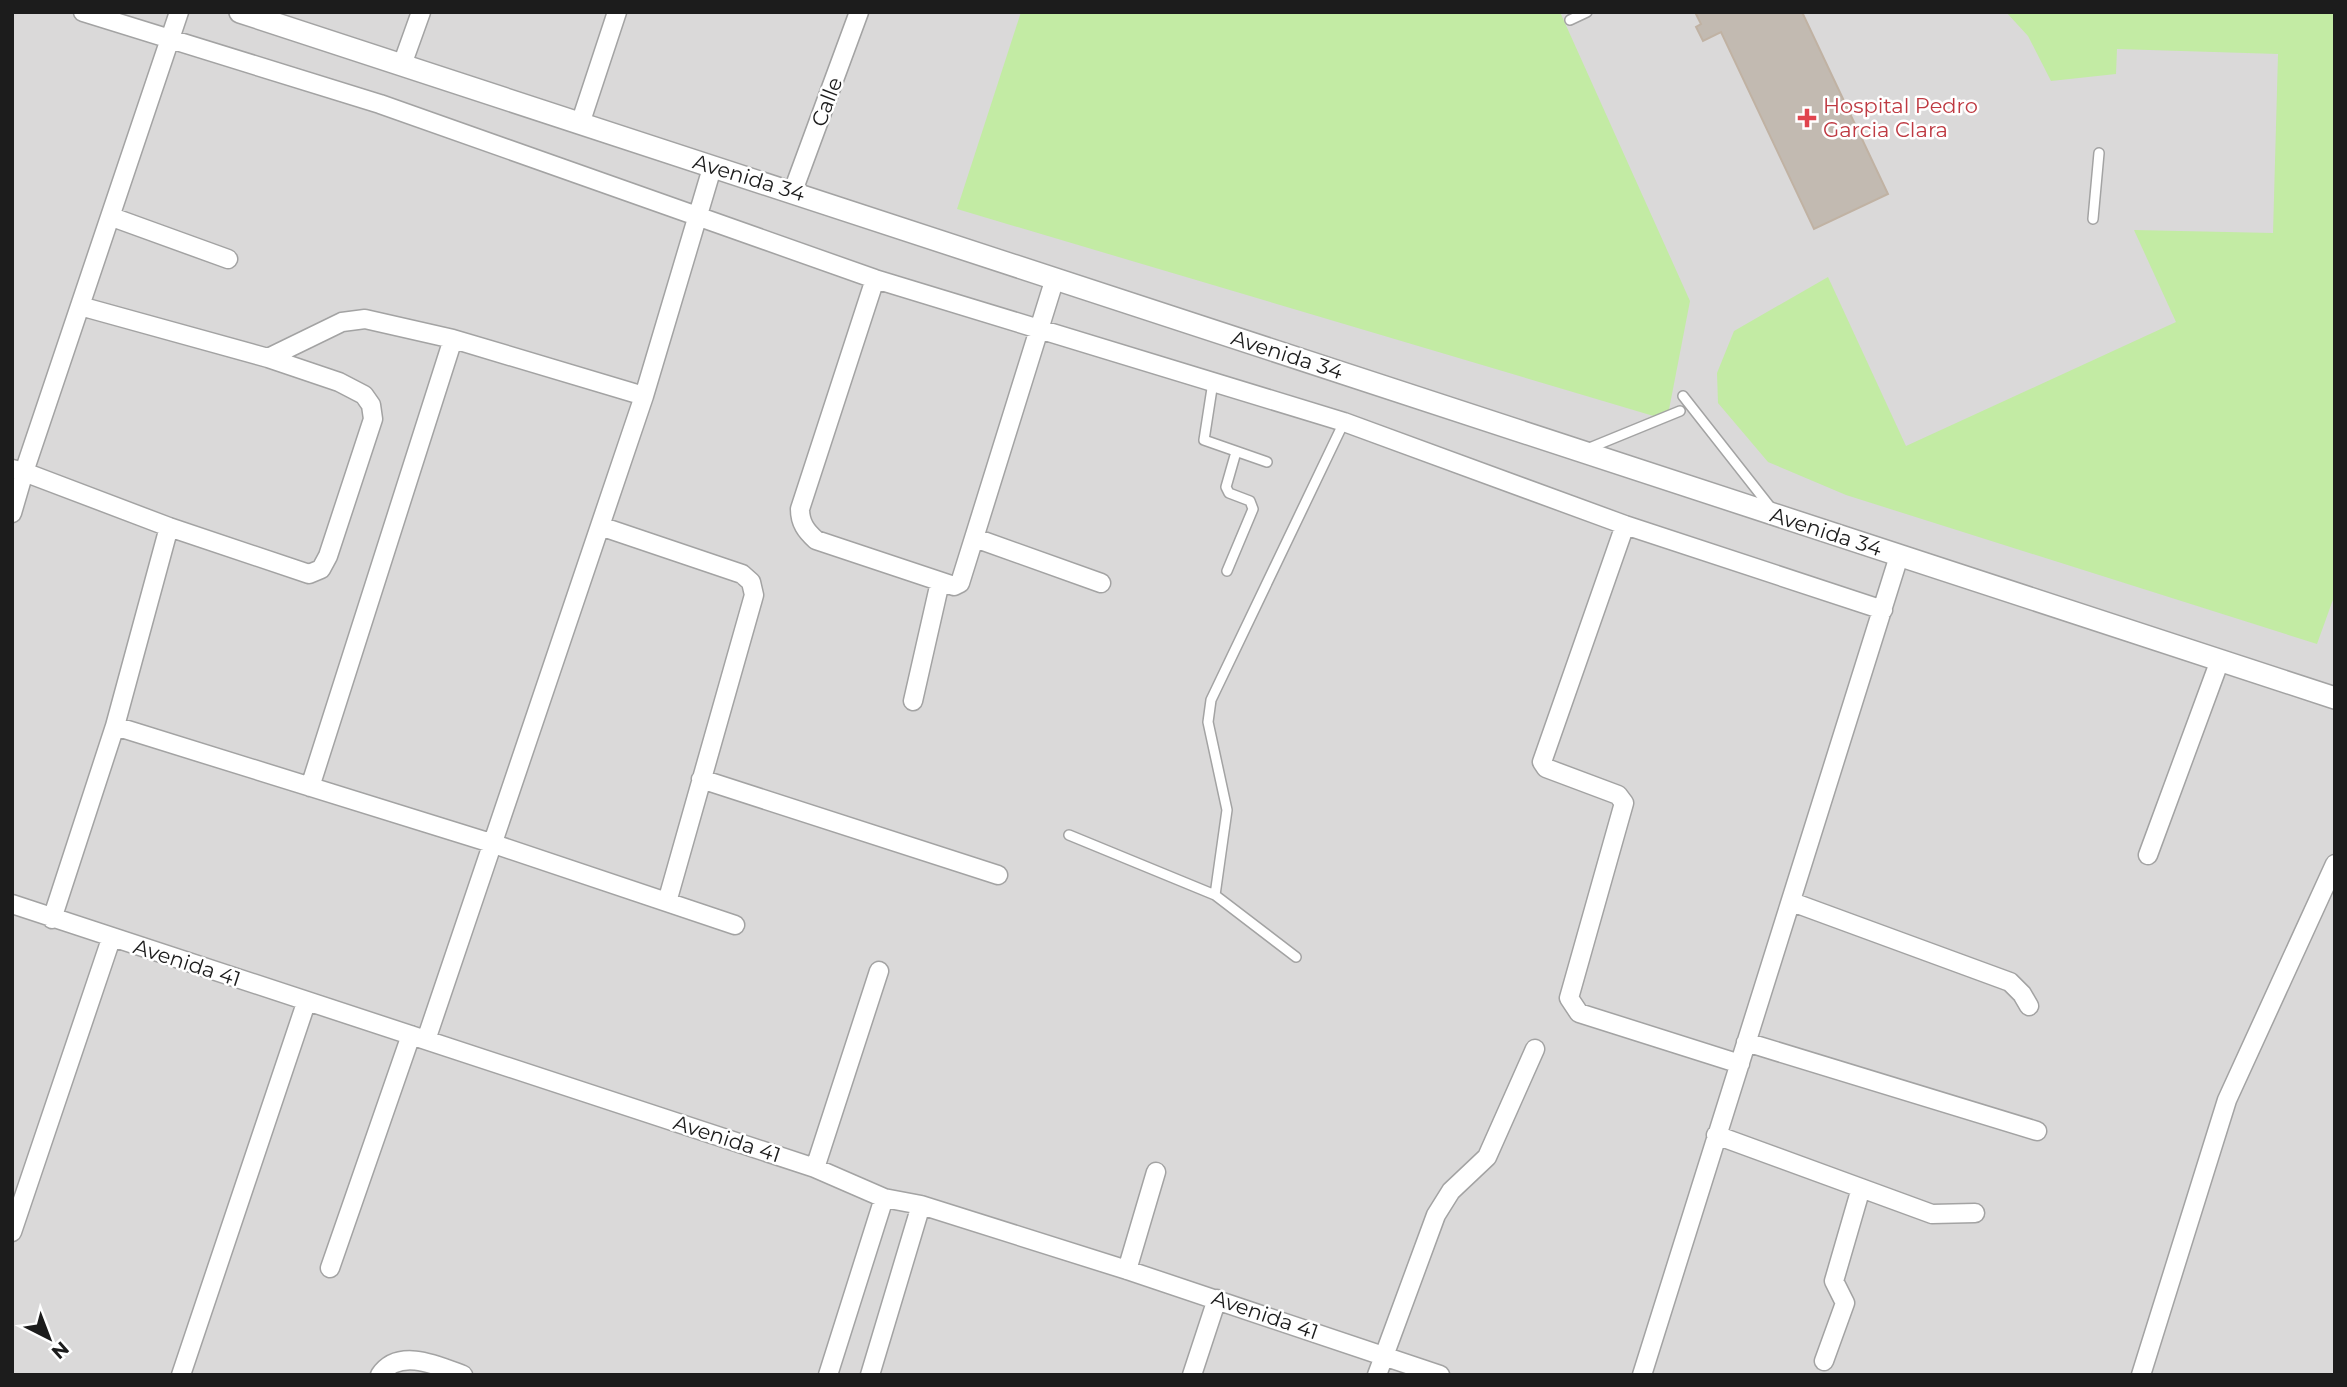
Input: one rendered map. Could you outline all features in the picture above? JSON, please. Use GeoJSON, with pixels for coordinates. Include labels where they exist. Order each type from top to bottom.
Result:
{"type":"FeatureCollection","features":[{"type":"Feature","properties":{"kind":"street"},"geometry":{"type":"LineString","coordinates":[[83,12],[380,104],[875,279],[1345,422],[1625,525],[1884,610]]}},
{"type":"Feature","properties":{"kind":"street"},"geometry":{"type":"LineString","coordinates":[[12,513],[18,470],[112,217],[178,12]]}},
{"type":"Feature","properties":{"kind":"street","name":"Avenida 34"},"geometry":{"type":"LineString","coordinates":[[240,12],[2335,698]]}},
{"type":"Feature","properties":{"kind":"street"},"geometry":{"type":"LineString","coordinates":[[402,65],[421,12]]}},
{"type":"Feature","properties":{"kind":"street"},"geometry":{"type":"LineString","coordinates":[[580,124],[617,12]]}},
{"type":"Feature","properties":{"kind":"street","name":"Calle"},"geometry":{"type":"LineString","coordinates":[[793,191],[859,12]]}},
{"type":"Feature","properties":{"kind":"street"},"geometry":{"type":"LineString","coordinates":[[330,1268],[491,843],[644,396],[712,168]]}},
{"type":"Feature","properties":{"kind":"street"},"geometry":{"type":"LineString","coordinates":[[112,217],[229,259]]}},
{"type":"Feature","properties":{"kind":"street"},"geometry":{"type":"LineString","coordinates":[[875,279],[800,509],[800,517],[803,526],[816,540],[954,586],[960,583],[975,538],[1055,278]]}},
{"type":"Feature","properties":{"kind":"street"},"geometry":{"type":"LineString","coordinates":[[18,470],[169,527],[309,574],[321,569],[328,556],[373,419],[371,405],[364,395],[339,382],[268,358],[80,306]]}},
{"type":"Feature","properties":{"kind":"street"},"geometry":{"type":"LineString","coordinates":[[268,358],[342,322],[365,319],[453,339],[644,396]]}},
{"type":"Feature","properties":{"kind":"street"},"geometry":{"type":"LineString","coordinates":[[310,787],[453,339]]}},
{"type":"Feature","properties":{"kind":"street"},"geometry":{"type":"LineString","coordinates":[[1625,525],[1542,762],[1546,768],[1618,795],[1624,803],[1569,998],[1579,1013],[1740,1063]]}},
{"type":"Feature","properties":{"kind":"street"},"geometry":{"type":"LineString","coordinates":[[600,526],[741,573],[751,582],[754,595],[667,902]]}},
{"type":"Feature","properties":{"kind":"street"},"geometry":{"type":"LineString","coordinates":[[52,919],[115,726],[169,527]]}},
{"type":"Feature","properties":{"kind":"street"},"geometry":{"type":"LineString","coordinates":[[975,538],[1101,583]]}},
{"type":"Feature","properties":{"kind":"street"},"geometry":{"type":"LineString","coordinates":[[1642,1375],[1899,556]]}},
{"type":"Feature","properties":{"kind":"street"},"geometry":{"type":"LineString","coordinates":[[913,701],[940,582]]}},
{"type":"Feature","properties":{"kind":"street"},"geometry":{"type":"LineString","coordinates":[[2148,855],[2220,660]]}},
{"type":"Feature","properties":{"kind":"street"},"geometry":{"type":"LineString","coordinates":[[115,726],[491,843],[735,925]]}},
{"type":"Feature","properties":{"kind":"street"},"geometry":{"type":"LineString","coordinates":[[701,779],[998,876]]}},
{"type":"Feature","properties":{"kind":"street"},"geometry":{"type":"LineString","coordinates":[[2141,1375],[2227,1100],[2335,864]]}},
{"type":"Feature","properties":{"kind":"street"},"geometry":{"type":"LineString","coordinates":[[1792,902],[2010,982],[2029,1006]]}},
{"type":"Feature","properties":{"kind":"street","name":"Avenida 41"},"geometry":{"type":"LineString","coordinates":[[12,904],[111,939],[815,1168],[884,1198],[922,1205],[1217,1298],[1440,1375]]}},
{"type":"Feature","properties":{"kind":"street"},"geometry":{"type":"LineString","coordinates":[[12,1232],[111,939]]}},
{"type":"Feature","properties":{"kind":"street"},"geometry":{"type":"LineString","coordinates":[[815,1168],[879,971]]}},
{"type":"Feature","properties":{"kind":"street"},"geometry":{"type":"LineString","coordinates":[[181,1375],[306,1003]]}},
{"type":"Feature","properties":{"kind":"street"},"geometry":{"type":"LineString","coordinates":[[1746,1042],[2037,1131]]}},
{"type":"Feature","properties":{"kind":"street"},"geometry":{"type":"LineString","coordinates":[[1377,1375],[1436,1214],[1451,1191],[1487,1157],[1535,1049]]}},
{"type":"Feature","properties":{"kind":"street"},"geometry":{"type":"LineString","coordinates":[[1716,1135],[1931,1214],[1975,1213]]}},
{"type":"Feature","properties":{"kind":"street"},"geometry":{"type":"LineString","coordinates":[[1127,1270],[1156,1172]]}},
{"type":"Feature","properties":{"kind":"street"},"geometry":{"type":"LineString","coordinates":[[1824,1361],[1845,1304],[1834,1281],[1861,1188]]}},
{"type":"Feature","properties":{"kind":"street"},"geometry":{"type":"LineString","coordinates":[[828,1375],[884,1198]]}},
{"type":"Feature","properties":{"kind":"street"},"geometry":{"type":"LineString","coordinates":[[870,1375],[922,1205]]}},
{"type":"Feature","properties":{"kind":"street"},"geometry":{"type":"LineString","coordinates":[[1192,1375],[1217,1298]]}},
{"type":"Feature","properties":{"kind":"street"},"geometry":{"type":"LineString","coordinates":[[380,1375],[405,1360],[431,1363],[463,1375]]}},
{"type":"Feature","properties":{"kind":"lane"},"geometry":{"type":"LineString","coordinates":[[1570,20],[1587,12]]}},
{"type":"Feature","properties":{"kind":"lane"},"geometry":{"type":"LineString","coordinates":[[2094,219],[2099,153]]}},
{"type":"Feature","properties":{"kind":"lane"},"geometry":{"type":"LineString","coordinates":[[1213,382],[1203,435],[1209,444],[1267,463]]}},
{"type":"Feature","properties":{"kind":"lane"},"geometry":{"type":"LineString","coordinates":[[1683,396],[1776,515]]}},
{"type":"Feature","properties":{"kind":"lane"},"geometry":{"type":"LineString","coordinates":[[1582,451],[1680,411]]}},
{"type":"Feature","properties":{"kind":"lane"},"geometry":{"type":"LineString","coordinates":[[1215,895],[1227,810],[1208,722],[1211,700],[1345,422]]}},
{"type":"Feature","properties":{"kind":"lane"},"geometry":{"type":"LineString","coordinates":[[1227,571],[1253,509],[1250,501],[1229,493],[1226,487],[1236,452]]}},
{"type":"Feature","properties":{"kind":"lane"},"geometry":{"type":"LineString","coordinates":[[1069,835],[1215,895],[1296,957]]}},
{"type":"Feature","properties":{"kind":"shaded area"},"geometry":{"type":"Polygon","coordinates":[[[12,12],[2335,12],[2335,1375],[12,1375],[12,12]]]}},
{"type":"Feature","properties":{"kind":"green space"},"geometry":{"type":"Polygon","coordinates":[[[1021,12],[1560,12],[1690,301],[1667,420],[957,209],[1021,12]]]}},
{"type":"Feature","properties":{"kind":"green space"},"geometry":{"type":"Polygon","coordinates":[[[2006,12],[2335,12],[2335,594],[2317,644],[1846,495],[1768,462],[1718,403],[1717,373],[1734,331],[1828,277],[1906,446],[2176,322],[2134,230],[2273,233],[2278,54],[2117,49],[2116,74],[2051,81],[2028,36],[2006,12]]]}},
{"type":"Feature","properties":{"kind":"building","name":"Hospital Pedro Garcia Clara"},"geometry":{"type":"Polygon","coordinates":[[[1695,12],[1802,12],[1888,194],[1814,229],[1721,32],[1703,41],[1696,27],[1701,24],[1695,12]]]}},
{"type":"Feature","properties":{"kind":"place","name":"Hospital Pedro Garcia Clara"},"geometry":{"type":"Point","coordinates":[1807,118]}}]}
